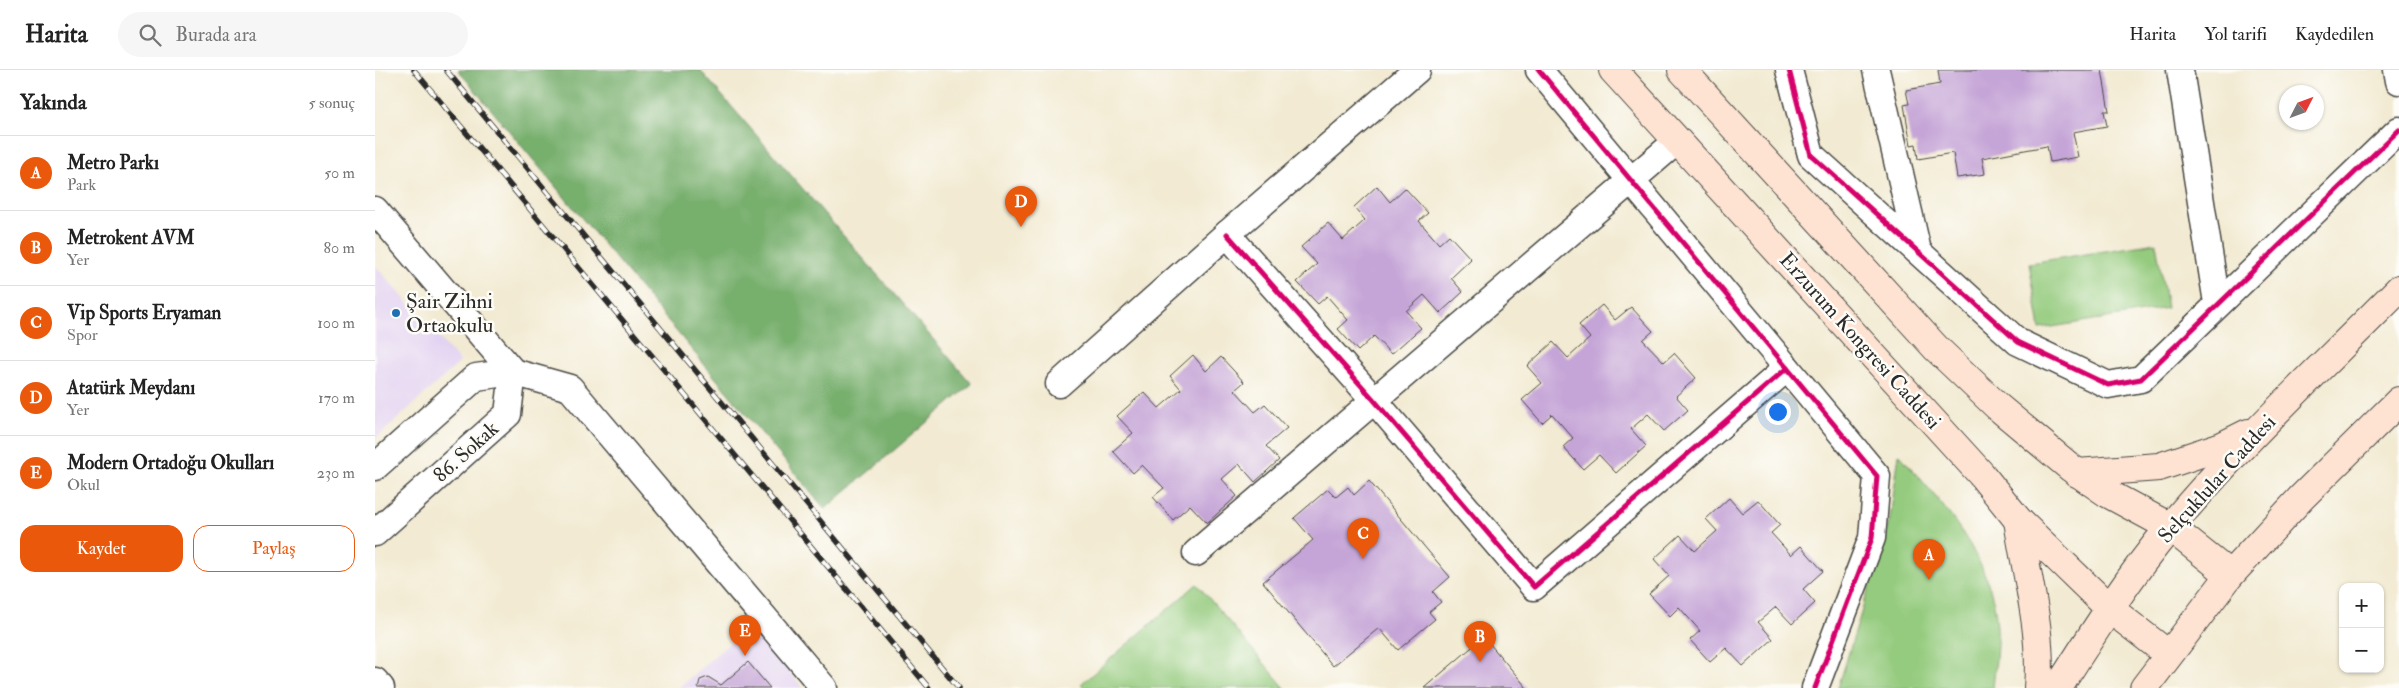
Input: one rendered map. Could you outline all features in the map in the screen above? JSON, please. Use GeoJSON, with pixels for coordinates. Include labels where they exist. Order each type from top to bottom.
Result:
{"type":"FeatureCollection","features":[{"type":"Feature","properties":{"kind":"main road","name":"Erzurum Kongresi Caddesi"},"geometry":{"type":"LineString","coordinates":[[1613,70],[1981,474],[2017,520],[2110,609],[2168,654]]}},
{"type":"Feature","properties":{"kind":"main road"},"geometry":{"type":"LineString","coordinates":[[1682,70],[1936,348],[1998,407],[2077,473],[2115,498],[2170,527],[2230,575]]}},
{"type":"Feature","properties":{"kind":"main road","name":"Selçuklular Caddesi"},"geometry":{"type":"LineString","coordinates":[[2058,688],[2110,609],[2170,527],[2267,423],[2399,289]]}},
{"type":"Feature","properties":{"kind":"main road"},"geometry":{"type":"LineString","coordinates":[[2145,688],[2168,654],[2230,575],[2301,498],[2399,401]]}},
{"type":"Feature","properties":{"kind":"main road"},"geometry":{"type":"LineString","coordinates":[[2077,473],[2159,467],[2222,446],[2267,423]]}},
{"type":"Feature","properties":{"kind":"main road"},"geometry":{"type":"LineString","coordinates":[[2017,520],[2035,616],[2040,664],[2038,688]]}},
{"type":"Feature","properties":{"kind":"street"},"geometry":{"type":"LineString","coordinates":[[1059,384],[1227,234],[1417,70]]}},
{"type":"Feature","properties":{"kind":"street"},"geometry":{"type":"LineString","coordinates":[[1539,70],[1877,476],[1872,538],[1815,688]]}},
{"type":"Feature","properties":{"kind":"street"},"geometry":{"type":"LineString","coordinates":[[1789,70],[1811,155],[2018,342],[2108,385],[2141,379],[2217,303],[2399,130]]}},
{"type":"Feature","properties":{"kind":"street"},"geometry":{"type":"LineString","coordinates":[[1876,70],[1918,251]]}},
{"type":"Feature","properties":{"kind":"street"},"geometry":{"type":"LineString","coordinates":[[2180,70],[2217,303]]}},
{"type":"Feature","properties":{"kind":"street"},"geometry":{"type":"LineString","coordinates":[[2397,70],[2399,81]]}},
{"type":"Feature","properties":{"kind":"street"},"geometry":{"type":"LineString","coordinates":[[1196,553],[1677,141]]}},
{"type":"Feature","properties":{"kind":"street"},"geometry":{"type":"LineString","coordinates":[[375,210],[513,372]]}},
{"type":"Feature","properties":{"kind":"street"},"geometry":{"type":"LineString","coordinates":[[1227,234],[1374,400],[1534,587],[1787,368]]}},
{"type":"Feature","properties":{"kind":"street"},"geometry":{"type":"LineString","coordinates":[[375,467],[476,377],[513,372],[571,388],[824,688]]}},
{"type":"Feature","properties":{"kind":"street","name":"86. Sokak"},"geometry":{"type":"LineString","coordinates":[[375,533],[508,414],[513,372]]}},
{"type":"Feature","properties":{"kind":"street"},"geometry":{"type":"LineString","coordinates":[[375,681],[381,688]]}},
{"type":"Feature","properties":{"kind":"shaded area","name":"Şair Zihni Ortaokulu"},"geometry":{"type":"Polygon","coordinates":[[[375,265],[460,362],[375,439],[375,265]]]}},
{"type":"Feature","properties":{"kind":"shaded area"},"geometry":{"type":"Polygon","coordinates":[[[750,625],[803,688],[678,688],[750,625]]]}},
{"type":"Feature","properties":{"kind":"green space"},"geometry":{"type":"Polygon","coordinates":[[[458,70],[700,70],[972,384],[825,509],[458,70]]]}},
{"type":"Feature","properties":{"kind":"green space"},"geometry":{"type":"Polygon","coordinates":[[[2156,243],[2167,308],[2040,329],[2029,263],[2156,243]]]}},
{"type":"Feature","properties":{"kind":"green space"},"geometry":{"type":"Polygon","coordinates":[[[1899,454],[1932,492],[1963,533],[1986,577],[1997,627],[1997,650],[1993,688],[1838,688],[1890,519],[1899,454]]]}},
{"type":"Feature","properties":{"kind":"green space"},"geometry":{"type":"Polygon","coordinates":[[[1197,584],[1285,688],[1085,688],[1081,684],[1197,584]]]}},
{"type":"Feature","properties":{"kind":"building"},"geometry":{"type":"Polygon","coordinates":[[[1938,70],[2102,70],[2109,111],[2104,111],[2107,126],[2073,132],[2078,157],[2050,162],[2047,146],[1982,158],[1985,174],[1957,178],[1953,153],[1918,159],[1916,144],[1911,145],[1904,105],[1909,104],[1906,90],[1940,84],[1938,70]]]}},
{"type":"Feature","properties":{"kind":"building"},"geometry":{"type":"Polygon","coordinates":[[[1377,186],[1390,202],[1405,188],[1428,213],[1419,221],[1439,244],[1449,235],[1471,259],[1451,278],[1463,292],[1440,313],[1424,295],[1406,311],[1421,328],[1391,354],[1374,336],[1358,351],[1338,329],[1348,320],[1327,296],[1318,304],[1297,282],[1317,264],[1301,247],[1328,223],[1343,240],[1365,220],[1354,207],[1377,186]]]}},
{"type":"Feature","properties":{"kind":"building"},"geometry":{"type":"Polygon","coordinates":[[[1602,305],[1615,320],[1631,307],[1653,331],[1643,340],[1664,362],[1674,353],[1696,378],[1676,396],[1688,410],[1664,431],[1648,414],[1631,429],[1646,446],[1616,473],[1599,455],[1583,469],[1563,447],[1573,438],[1552,414],[1542,423],[1522,400],[1542,383],[1527,366],[1553,342],[1568,358],[1590,338],[1579,325],[1602,305]]]}},
{"type":"Feature","properties":{"kind":"building"},"geometry":{"type":"Polygon","coordinates":[[[1193,355],[1206,371],[1221,357],[1244,382],[1235,390],[1255,412],[1265,404],[1287,428],[1266,446],[1279,460],[1255,482],[1239,464],[1222,479],[1237,496],[1207,523],[1190,505],[1173,520],[1153,497],[1164,488],[1142,465],[1133,473],[1113,451],[1133,433],[1117,416],[1144,392],[1159,408],[1181,389],[1170,376],[1193,355]]]}},
{"type":"Feature","properties":{"kind":"building"},"geometry":{"type":"Polygon","coordinates":[[[1369,481],[1450,577],[1433,592],[1441,602],[1429,612],[1435,619],[1398,650],[1379,628],[1333,666],[1263,582],[1313,540],[1294,518],[1328,489],[1336,497],[1348,487],[1354,495],[1369,481]]]}},
{"type":"Feature","properties":{"kind":"building"},"geometry":{"type":"Polygon","coordinates":[[[1729,498],[1742,513],[1758,500],[1780,525],[1771,533],[1791,555],[1801,546],[1823,571],[1803,589],[1815,603],[1792,624],[1776,607],[1758,622],[1773,639],[1743,666],[1726,648],[1710,662],[1690,640],[1700,631],[1679,607],[1670,616],[1649,594],[1669,576],[1654,559],[1680,535],[1695,551],[1717,531],[1706,519],[1729,498]]]}},
{"type":"Feature","properties":{"kind":"building"},"geometry":{"type":"Polygon","coordinates":[[[1484,637],[1527,688],[1424,688],[1484,637]]]}},
{"type":"Feature","properties":{"kind":"building"},"geometry":{"type":"Polygon","coordinates":[[[748,662],[770,688],[698,688],[700,680],[708,677],[721,685],[748,662]]]}},
{"type":"Feature","properties":{"kind":"railway"},"geometry":{"type":"LineString","coordinates":[[414,70],[929,688]]}},
{"type":"Feature","properties":{"kind":"railway"},"geometry":{"type":"LineString","coordinates":[[446,70],[959,688]]}},
{"type":"Feature","properties":{"kind":"cycle path"},"geometry":{"type":"LineString","coordinates":[[1539,70],[1877,476],[1872,538],[1815,688]]}},
{"type":"Feature","properties":{"kind":"cycle path"},"geometry":{"type":"LineString","coordinates":[[1789,70],[1811,155],[2018,342],[2108,385],[2141,379],[2399,130]]}},
{"type":"Feature","properties":{"kind":"cycle path"},"geometry":{"type":"LineString","coordinates":[[1227,234],[1374,400],[1534,587],[1787,368]]}},
{"type":"Feature","properties":{"kind":"place","name":"Atatürk Meydanı"},"geometry":{"type":"Point","coordinates":[1021,227]}},
{"type":"Feature","properties":{"kind":"place","name":"Şair Zihni Ortaokulu"},"geometry":{"type":"Point","coordinates":[396,313]}},
{"type":"Feature","properties":{"kind":"place","name":"Vip Sports Eryaman"},"geometry":{"type":"Point","coordinates":[1363,559]}},
{"type":"Feature","properties":{"kind":"place","name":"Metro Parkı"},"geometry":{"type":"Point","coordinates":[1929,580]}},
{"type":"Feature","properties":{"kind":"place","name":"Modern Ortadoğu Okulları"},"geometry":{"type":"Point","coordinates":[745,656]}},
{"type":"Feature","properties":{"kind":"place","name":"Metrokent AVM"},"geometry":{"type":"Point","coordinates":[1480,662]}}]}
